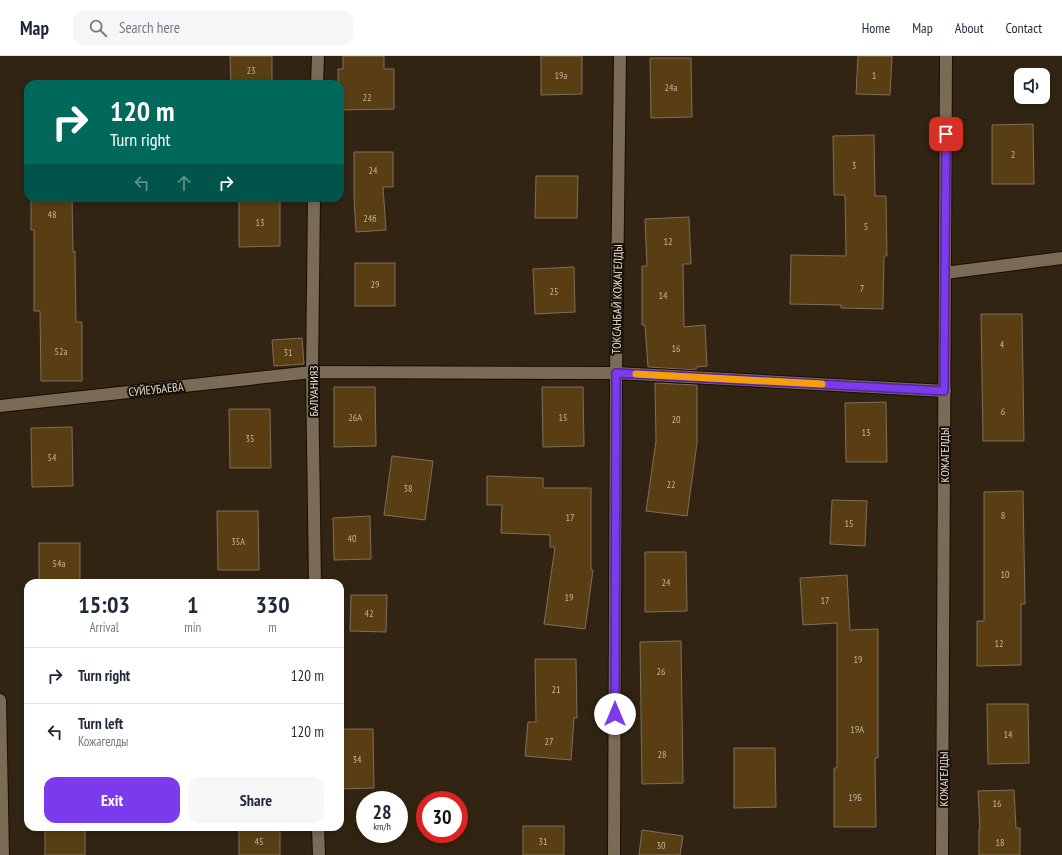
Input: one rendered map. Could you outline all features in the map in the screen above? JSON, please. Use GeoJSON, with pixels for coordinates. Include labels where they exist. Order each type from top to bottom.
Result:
{"type":"FeatureCollection","features":[{"type":"Feature","properties":{"kind":"street"},"geometry":{"type":"LineString","coordinates":[[317,80],[318,56]]}},
{"type":"Feature","properties":{"kind":"street","name":"ТОКСАНБАЙ КОЖАГЕЛДЫ"},"geometry":{"type":"LineString","coordinates":[[614,855],[616,373],[620,56]]}},
{"type":"Feature","properties":{"kind":"street","name":"КОЖАГЕЛДЫ"},"geometry":{"type":"LineString","coordinates":[[942,855],[946,56]]}},
{"type":"Feature","properties":{"kind":"street","name":"БАЛУАНИЯЗ"},"geometry":{"type":"LineString","coordinates":[[314,202],[312,372],[315,579]]}},
{"type":"Feature","properties":{"kind":"street"},"geometry":{"type":"LineString","coordinates":[[945,273],[1062,258]]}},
{"type":"Feature","properties":{"kind":"street","name":"СУЙЕУБАЕВА"},"geometry":{"type":"LineString","coordinates":[[0,406],[312,372],[616,373],[944,391]]}},
{"type":"Feature","properties":{"kind":"street"},"geometry":{"type":"LineString","coordinates":[[0,700],[3,855]]}},
{"type":"Feature","properties":{"kind":"street"},"geometry":{"type":"LineString","coordinates":[[318,831],[319,855]]}},
{"type":"Feature","properties":{"kind":"building"},"geometry":{"type":"Polygon","coordinates":[[[230,56],[272,56],[272,80],[231,80],[230,56]]]}},
{"type":"Feature","properties":{"kind":"building"},"geometry":{"type":"Polygon","coordinates":[[[343,56],[384,56],[384,69],[394,69],[394,109],[344,110],[344,80],[338,80],[338,69],[343,69],[343,56]]]}},
{"type":"Feature","properties":{"kind":"building"},"geometry":{"type":"Polygon","coordinates":[[[541,56],[582,56],[582,94],[541,95],[541,56]]]}},
{"type":"Feature","properties":{"kind":"building"},"geometry":{"type":"Polygon","coordinates":[[[858,56],[892,56],[890,95],[856,94],[858,56]]]}},
{"type":"Feature","properties":{"kind":"building"},"geometry":{"type":"Polygon","coordinates":[[[650,58],[691,58],[692,117],[651,118],[650,58]]]}},
{"type":"Feature","properties":{"kind":"building"},"geometry":{"type":"Polygon","coordinates":[[[1033,124],[1034,184],[992,184],[992,125],[1033,124]]]}},
{"type":"Feature","properties":{"kind":"building"},"geometry":{"type":"Polygon","coordinates":[[[874,135],[875,196],[886,196],[887,256],[884,256],[883,309],[841,308],[841,305],[790,304],[791,255],[846,256],[845,195],[834,195],[833,136],[874,135]]]}},
{"type":"Feature","properties":{"kind":"building"},"geometry":{"type":"Polygon","coordinates":[[[354,152],[393,152],[393,187],[383,187],[386,230],[356,232],[354,152]]]}},
{"type":"Feature","properties":{"kind":"building"},"geometry":{"type":"Polygon","coordinates":[[[536,176],[578,176],[577,218],[535,218],[536,176]]]}},
{"type":"Feature","properties":{"kind":"building"},"geometry":{"type":"Polygon","coordinates":[[[31,202],[72,202],[73,252],[75,251],[76,322],[82,322],[82,381],[41,381],[40,311],[34,311],[34,230],[31,230],[31,202]]]}},
{"type":"Feature","properties":{"kind":"building"},"geometry":{"type":"Polygon","coordinates":[[[239,202],[280,202],[280,246],[239,247],[239,202]]]}},
{"type":"Feature","properties":{"kind":"building"},"geometry":{"type":"Polygon","coordinates":[[[689,217],[691,264],[683,264],[684,327],[705,325],[707,366],[696,367],[696,370],[648,367],[645,325],[642,325],[642,266],[647,266],[645,219],[689,217]]]}},
{"type":"Feature","properties":{"kind":"building"},"geometry":{"type":"Polygon","coordinates":[[[355,263],[395,263],[395,306],[355,306],[355,263]]]}},
{"type":"Feature","properties":{"kind":"building"},"geometry":{"type":"Polygon","coordinates":[[[574,267],[575,312],[535,314],[533,269],[574,267]]]}},
{"type":"Feature","properties":{"kind":"building"},"geometry":{"type":"Polygon","coordinates":[[[981,314],[1022,314],[1024,441],[983,441],[981,314]]]}},
{"type":"Feature","properties":{"kind":"building"},"geometry":{"type":"Polygon","coordinates":[[[302,338],[304,364],[274,366],[272,340],[302,338]]]}},
{"type":"Feature","properties":{"kind":"building"},"geometry":{"type":"Polygon","coordinates":[[[655,383],[697,385],[697,443],[687,516],[646,511],[656,441],[655,383]]]}},
{"type":"Feature","properties":{"kind":"building"},"geometry":{"type":"Polygon","coordinates":[[[334,387],[375,387],[376,446],[334,447],[334,387]]]}},
{"type":"Feature","properties":{"kind":"building"},"geometry":{"type":"Polygon","coordinates":[[[542,387],[583,387],[584,446],[543,447],[542,387]]]}},
{"type":"Feature","properties":{"kind":"building"},"geometry":{"type":"Polygon","coordinates":[[[886,402],[887,462],[846,462],[845,403],[886,402]]]}},
{"type":"Feature","properties":{"kind":"building"},"geometry":{"type":"Polygon","coordinates":[[[229,409],[270,409],[271,468],[230,468],[229,409]]]}},
{"type":"Feature","properties":{"kind":"building"},"geometry":{"type":"Polygon","coordinates":[[[72,427],[73,486],[32,487],[31,428],[72,427]]]}},
{"type":"Feature","properties":{"kind":"building"},"geometry":{"type":"Polygon","coordinates":[[[392,456],[433,461],[425,520],[384,515],[392,456]]]}},
{"type":"Feature","properties":{"kind":"building"},"geometry":{"type":"Polygon","coordinates":[[[487,476],[543,478],[543,488],[591,488],[591,570],[593,570],[585,629],[544,624],[555,547],[550,547],[550,535],[501,533],[502,505],[487,505],[487,476]]]}},
{"type":"Feature","properties":{"kind":"building"},"geometry":{"type":"Polygon","coordinates":[[[1023,491],[1025,604],[1021,604],[1021,665],[977,666],[977,621],[984,621],[984,492],[1023,491]]]}},
{"type":"Feature","properties":{"kind":"building"},"geometry":{"type":"Polygon","coordinates":[[[832,500],[867,501],[865,546],[830,544],[832,500]]]}},
{"type":"Feature","properties":{"kind":"building"},"geometry":{"type":"Polygon","coordinates":[[[217,511],[258,511],[259,570],[218,570],[217,511]]]}},
{"type":"Feature","properties":{"kind":"building"},"geometry":{"type":"Polygon","coordinates":[[[370,516],[371,559],[334,560],[333,518],[370,516]]]}},
{"type":"Feature","properties":{"kind":"building"},"geometry":{"type":"Polygon","coordinates":[[[39,543],[80,543],[80,579],[39,579],[39,543]]]}},
{"type":"Feature","properties":{"kind":"building"},"geometry":{"type":"Polygon","coordinates":[[[645,552],[686,552],[687,611],[645,612],[645,552]]]}},
{"type":"Feature","properties":{"kind":"building"},"geometry":{"type":"Polygon","coordinates":[[[847,575],[850,630],[878,629],[878,758],[875,758],[876,827],[834,827],[834,768],[837,768],[837,623],[803,625],[800,578],[847,575]]]}},
{"type":"Feature","properties":{"kind":"building"},"geometry":{"type":"Polygon","coordinates":[[[351,595],[387,595],[386,632],[350,631],[351,595]]]}},
{"type":"Feature","properties":{"kind":"building"},"geometry":{"type":"Polygon","coordinates":[[[681,641],[683,783],[642,784],[640,642],[681,641]]]}},
{"type":"Feature","properties":{"kind":"building"},"geometry":{"type":"Polygon","coordinates":[[[535,659],[576,659],[577,718],[574,718],[571,760],[525,756],[528,722],[536,722],[535,659]]]}},
{"type":"Feature","properties":{"kind":"building"},"geometry":{"type":"Polygon","coordinates":[[[987,704],[1028,704],[1029,763],[988,764],[987,704]]]}},
{"type":"Feature","properties":{"kind":"building"},"geometry":{"type":"Polygon","coordinates":[[[344,729],[373,729],[374,788],[344,789],[344,729]]]}},
{"type":"Feature","properties":{"kind":"building"},"geometry":{"type":"Polygon","coordinates":[[[734,748],[775,748],[776,807],[734,808],[734,748]]]}},
{"type":"Feature","properties":{"kind":"building"},"geometry":{"type":"Polygon","coordinates":[[[1014,790],[1016,828],[1020,828],[1020,855],[979,855],[980,829],[978,791],[1014,790]]]}},
{"type":"Feature","properties":{"kind":"building"},"geometry":{"type":"Polygon","coordinates":[[[523,826],[564,826],[564,855],[523,855],[523,826]]]}},
{"type":"Feature","properties":{"kind":"building"},"geometry":{"type":"Polygon","coordinates":[[[642,830],[683,836],[680,855],[639,855],[642,830]]]}},
{"type":"Feature","properties":{"kind":"building"},"geometry":{"type":"Polygon","coordinates":[[[45,831],[85,831],[85,855],[45,855],[45,831]]]}},
{"type":"Feature","properties":{"kind":"building"},"geometry":{"type":"Polygon","coordinates":[[[239,831],[280,831],[280,855],[239,855],[239,831]]]}},
{"type":"Feature","properties":{"kind":"slow traffic"},"geometry":{"type":"LineString","coordinates":[[636,374],[822,384]]}},
{"type":"Feature","properties":{"kind":"route"},"geometry":{"type":"LineString","coordinates":[[615,714],[616,373],[944,391],[946,134]]}}]}
